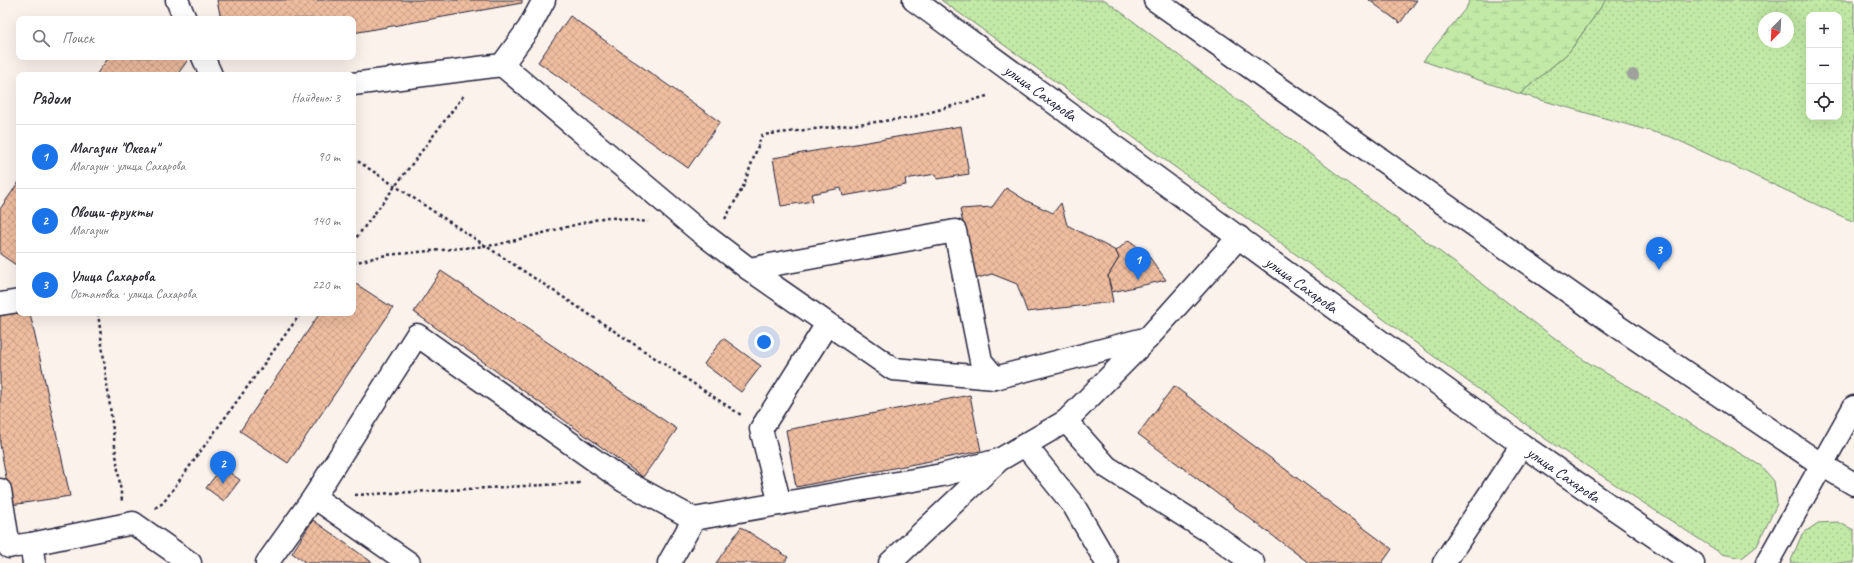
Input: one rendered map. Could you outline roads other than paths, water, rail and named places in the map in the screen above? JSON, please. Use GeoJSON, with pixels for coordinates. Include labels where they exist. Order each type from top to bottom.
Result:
{"type":"FeatureCollection","features":[{"type":"Feature","properties":{"kind":"street"},"geometry":{"type":"LineString","coordinates":[[177,0],[185,16]]}},
{"type":"Feature","properties":{"kind":"street"},"geometry":{"type":"LineString","coordinates":[[356,84],[493,66],[529,28],[544,0]]}},
{"type":"Feature","properties":{"kind":"street","name":"улица Сахарова"},"geometry":{"type":"LineString","coordinates":[[914,0],[1522,445],[1693,563]]}},
{"type":"Feature","properties":{"kind":"street"},"geometry":{"type":"LineString","coordinates":[[1155,0],[1617,326],[1822,465],[1854,484]]}},
{"type":"Feature","properties":{"kind":"street"},"geometry":{"type":"LineString","coordinates":[[204,60],[210,72]]}},
{"type":"Feature","properties":{"kind":"street"},"geometry":{"type":"LineString","coordinates":[[493,66],[699,231],[749,269],[893,369],[995,378],[1148,338]]}},
{"type":"Feature","properties":{"kind":"street"},"geometry":{"type":"LineString","coordinates":[[749,269],[955,231],[981,361],[995,378]]}},
{"type":"Feature","properties":{"kind":"street"},"geometry":{"type":"LineString","coordinates":[[267,563],[314,497],[417,335],[624,481],[694,519],[942,475],[998,460],[1066,421],[1148,338],[1239,238]]}},
{"type":"Feature","properties":{"kind":"street"},"geometry":{"type":"LineString","coordinates":[[0,304],[16,301]]}},
{"type":"Feature","properties":{"kind":"street"},"geometry":{"type":"LineString","coordinates":[[780,504],[761,429],[827,324]]}},
{"type":"Feature","properties":{"kind":"street"},"geometry":{"type":"LineString","coordinates":[[1767,563],[1854,407]]}},
{"type":"Feature","properties":{"kind":"street"},"geometry":{"type":"LineString","coordinates":[[1066,421],[1107,467],[1213,534],[1253,563]]}},
{"type":"Feature","properties":{"kind":"street"},"geometry":{"type":"LineString","coordinates":[[1025,445],[1074,506],[1106,563]]}},
{"type":"Feature","properties":{"kind":"street"},"geometry":{"type":"LineString","coordinates":[[1444,563],[1522,445]]}},
{"type":"Feature","properties":{"kind":"street"},"geometry":{"type":"LineString","coordinates":[[890,563],[998,460]]}},
{"type":"Feature","properties":{"kind":"street"},"geometry":{"type":"LineString","coordinates":[[0,490],[5,548],[33,553],[129,524],[190,563]]}},
{"type":"Feature","properties":{"kind":"street"},"geometry":{"type":"LineString","coordinates":[[314,497],[409,563]]}},
{"type":"Feature","properties":{"kind":"street"},"geometry":{"type":"LineString","coordinates":[[669,563],[694,519]]}},
{"type":"Feature","properties":{"kind":"place","name":"Улица Сахарова"},"geometry":{"type":"Point","coordinates":[1659,270]}},
{"type":"Feature","properties":{"kind":"place","name":"Магазин \"Океан\""},"geometry":{"type":"Point","coordinates":[1138,280]}},
{"type":"Feature","properties":{"kind":"place","name":"Овощи-фрукты"},"geometry":{"type":"Point","coordinates":[223,484]}}]}
